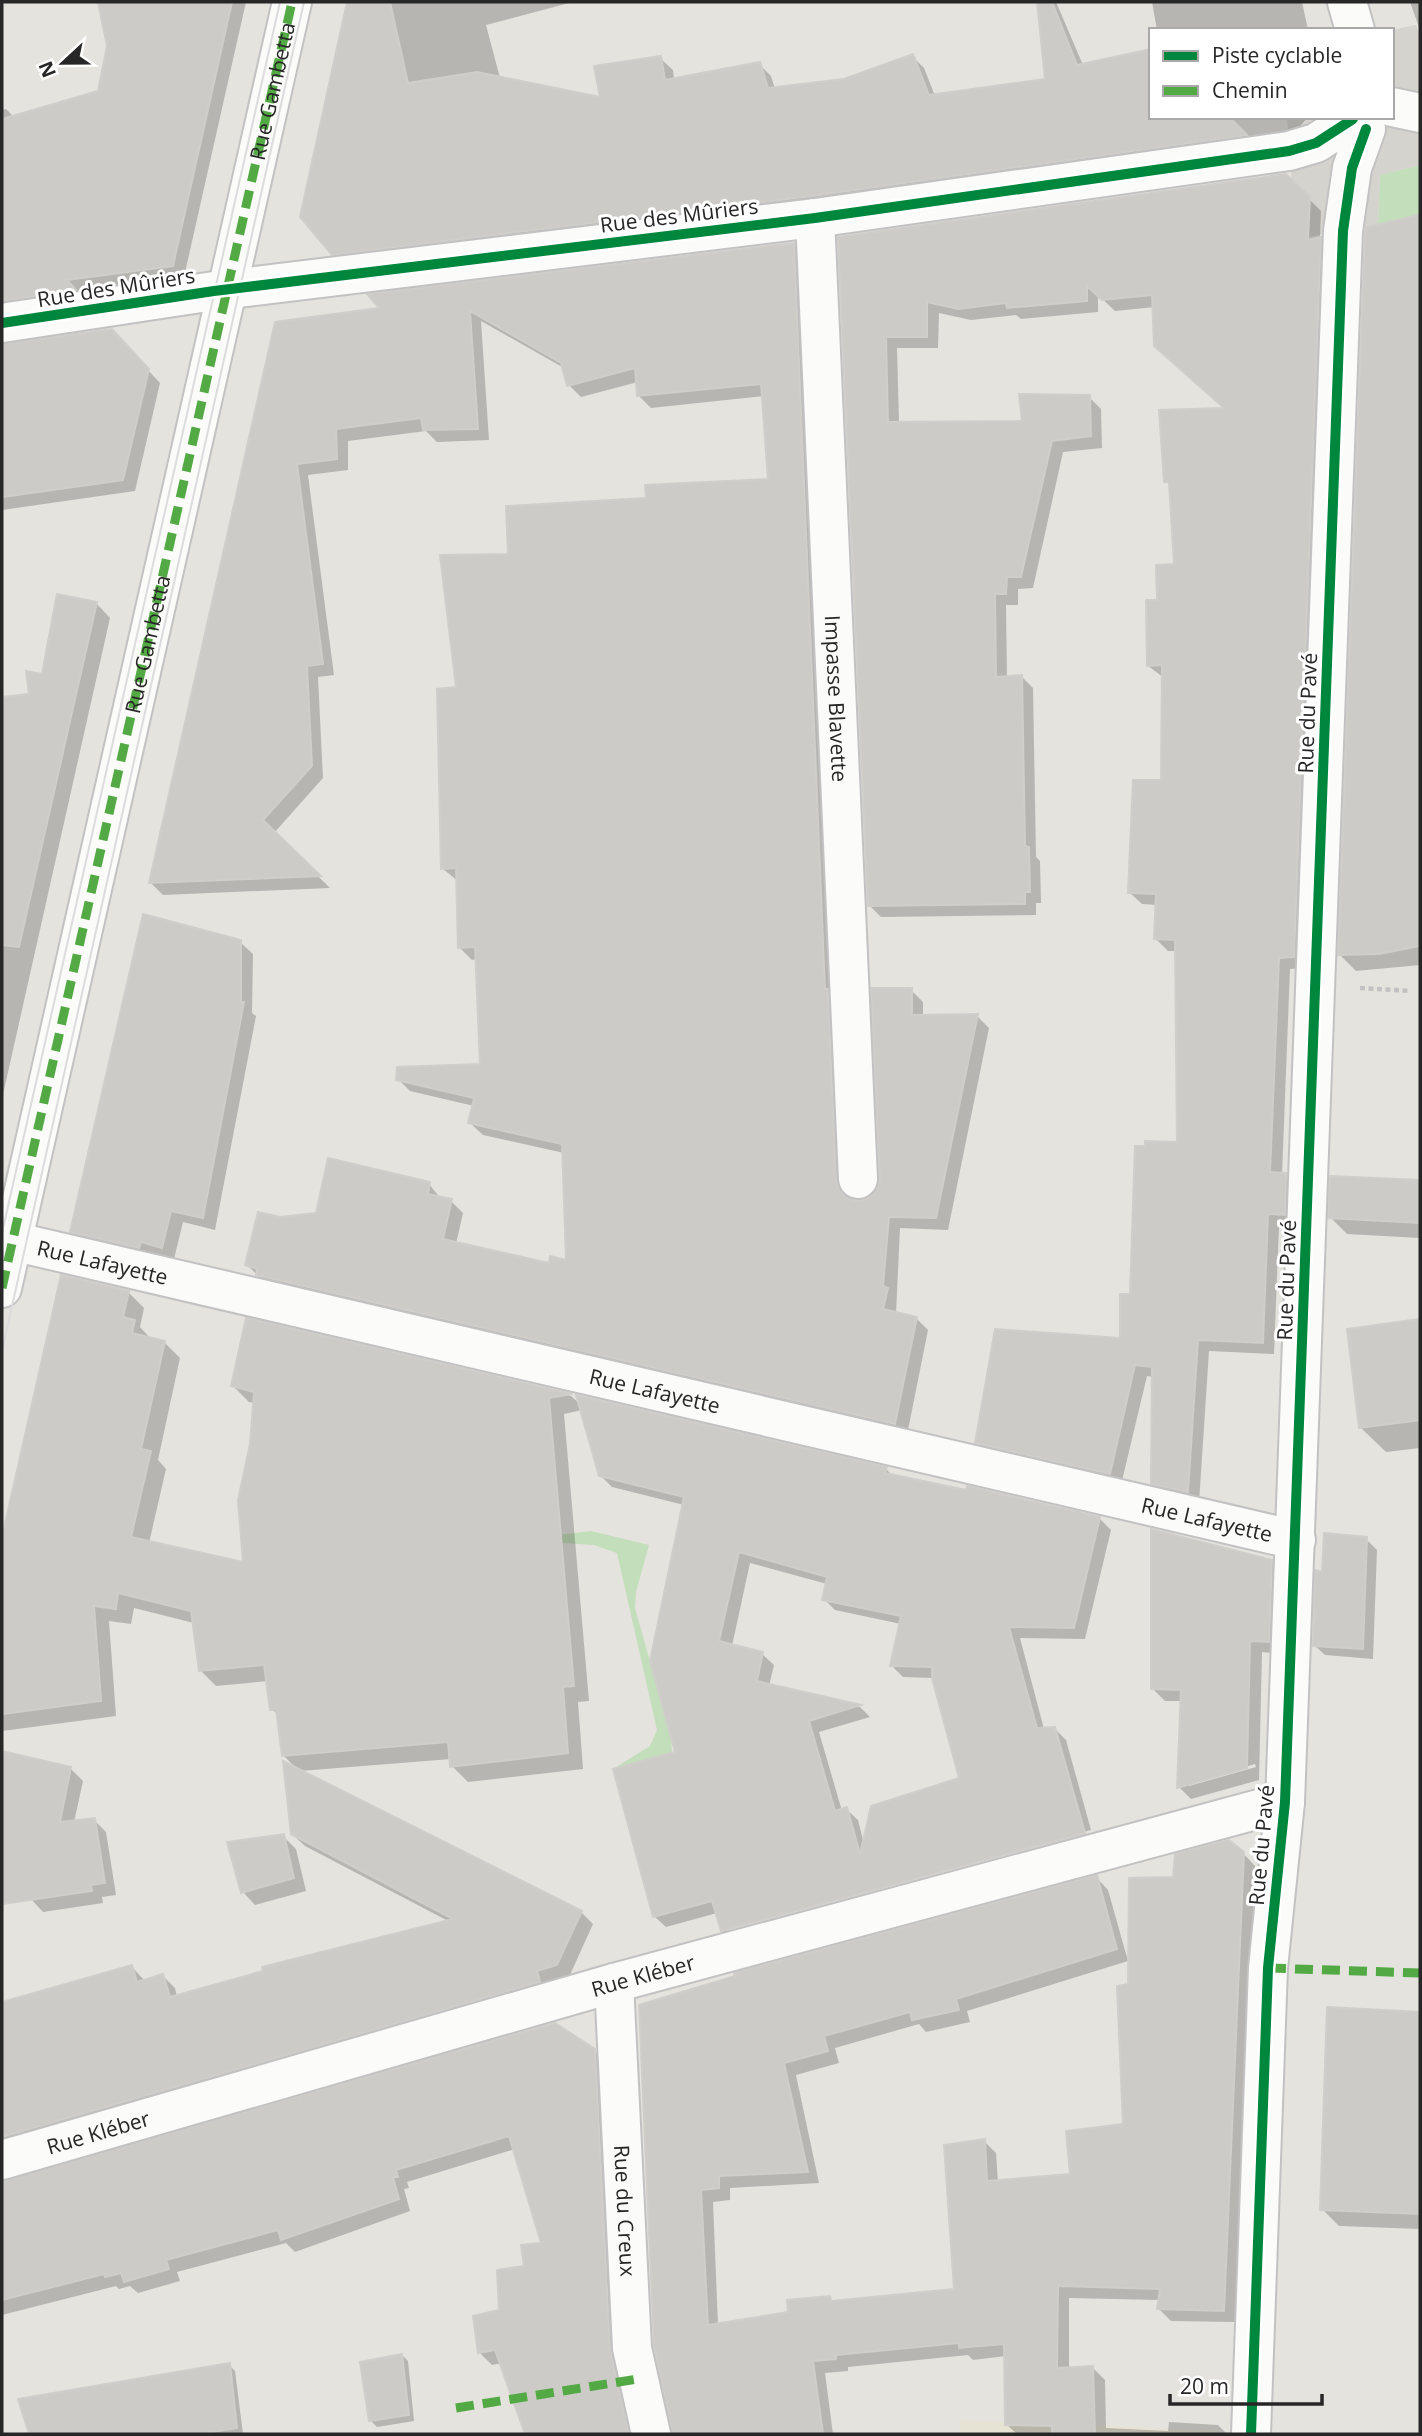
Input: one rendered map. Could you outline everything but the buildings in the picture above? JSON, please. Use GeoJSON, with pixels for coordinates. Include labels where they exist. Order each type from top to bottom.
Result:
{"type":"FeatureCollection","features":[{"type":"Feature","properties":{"kind":"street","name":"Rue Gambetta"},"geometry":{"type":"LineString","coordinates":[[2,1288],[292,2]]}},
{"type":"Feature","properties":{"kind":"street"},"geometry":{"type":"LineString","coordinates":[[1347,2],[1354,28]]}},
{"type":"Feature","properties":{"kind":"street"},"geometry":{"type":"LineString","coordinates":[[1394,116],[1420,113]]}},
{"type":"Feature","properties":{"kind":"street","name":"Rue des Mûriers"},"geometry":{"type":"LineString","coordinates":[[2,323],[226,290],[815,218],[1289,150],[1316,143],[1368,119]]}},
{"type":"Feature","properties":{"kind":"street","name":"Rue du Pavé"},"geometry":{"type":"LineString","coordinates":[[1251,2434],[1268,1968],[1285,1802],[1296,1540],[1343,231],[1352,169],[1370,119]]}},
{"type":"Feature","properties":{"kind":"street","name":"Impasse Blavette"},"geometry":{"type":"LineString","coordinates":[[815,218],[858,1179]]}},
{"type":"Feature","properties":{"kind":"street","name":"Rue Lafayette"},"geometry":{"type":"LineString","coordinates":[[12,1241],[1296,1540]]}},
{"type":"Feature","properties":{"kind":"street","name":"Rue Kléber"},"geometry":{"type":"LineString","coordinates":[[2,2160],[614,1983],[1285,1802]]}},
{"type":"Feature","properties":{"kind":"street","name":"Rue du Creux"},"geometry":{"type":"LineString","coordinates":[[614,1983],[632,2348],[650,2434]]}},
{"type":"Feature","properties":{"kind":"shaded area"},"geometry":{"type":"Polygon","coordinates":[[[1416,25],[1420,35],[1420,165],[1380,175],[1378,224],[1308,237],[1310,197],[1296,184],[1292,184],[1287,119],[1394,119],[1394,30],[1416,25]]]}},
{"type":"Feature","properties":{"kind":"shaded area"},"geometry":{"type":"Polygon","coordinates":[[[960,2420],[1005,2422],[1006,2425],[1036,2426],[1037,2423],[1219,2431],[1219,2434],[960,2434],[960,2420]]]}},
{"type":"Feature","properties":{"kind":"green space"},"geometry":{"type":"Polygon","coordinates":[[[1420,165],[1420,215],[1378,224],[1380,175],[1420,165]]]}},
{"type":"Feature","properties":{"kind":"green space"},"geometry":{"type":"Polygon","coordinates":[[[591,1531],[649,1545],[636,1592],[635,1608],[671,1736],[672,1753],[613,1769],[650,1746],[657,1730],[617,1553],[594,1545],[562,1543],[302,1565],[591,1531]]]}},
{"type":"Feature","properties":{"kind":"tram line"},"geometry":{"type":"LineString","coordinates":[[2,1233],[280,2]]}},
{"type":"Feature","properties":{"kind":"tram line"},"geometry":{"type":"LineString","coordinates":[[2,1351],[304,2]]}},
{"type":"Feature","properties":{"kind":"marked path"},"geometry":{"type":"LineString","coordinates":[[2,1288],[292,2]]}},
{"type":"Feature","properties":{"kind":"marked path"},"geometry":{"type":"LineString","coordinates":[[1268,1968],[1420,1973]]}},
{"type":"Feature","properties":{"kind":"marked path"},"geometry":{"type":"LineString","coordinates":[[456,2408],[638,2379]]}},
{"type":"Feature","properties":{"kind":"cycle path"},"geometry":{"type":"LineString","coordinates":[[2,323],[214,291],[815,218],[1289,151],[1316,143],[1353,119]]}},
{"type":"Feature","properties":{"kind":"cycle path"},"geometry":{"type":"LineString","coordinates":[[1251,2434],[1268,1968],[1285,1802],[1343,231],[1352,168],[1366,129]]}}]}
